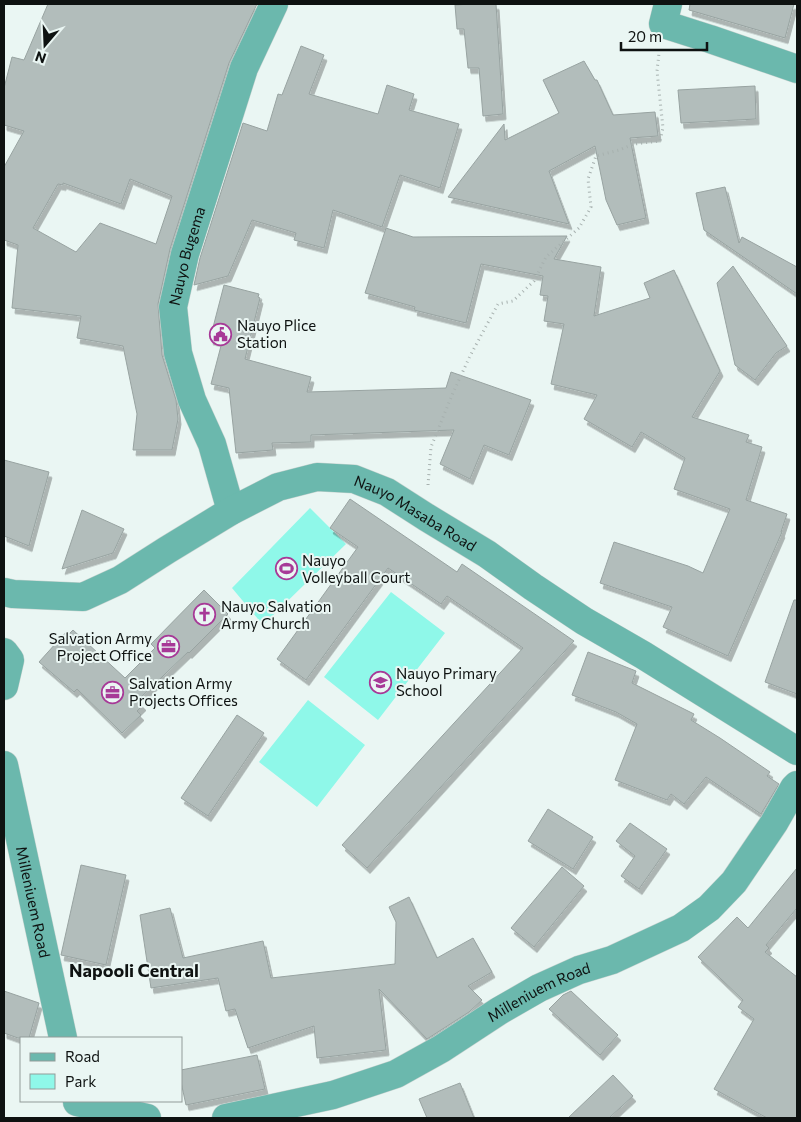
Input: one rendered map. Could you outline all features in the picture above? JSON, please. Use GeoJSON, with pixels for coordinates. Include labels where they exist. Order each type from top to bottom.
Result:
{"type":"FeatureCollection","features":[{"type":"Feature","properties":{"kind":"street","name":"Nauyo Bugema"},"geometry":{"type":"LineString","coordinates":[[231,511],[212,444],[192,400],[178,353],[173,307],[186,254],[244,68],[274,4]]}},
{"type":"Feature","properties":{"kind":"street"},"geometry":{"type":"LineString","coordinates":[[665,14],[710,39],[797,69]]}},
{"type":"Feature","properties":{"kind":"street","name":"Nauyo Masaba Road"},"geometry":{"type":"LineString","coordinates":[[7,598],[83,597],[120,580],[231,511],[278,487],[317,478],[354,479],[387,492],[487,554],[584,621],[797,750]]}},
{"type":"Feature","properties":{"kind":"street"},"geometry":{"type":"LineString","coordinates":[[4,652],[10,660],[4,686]]}},
{"type":"Feature","properties":{"kind":"street","name":"Milleniuem Road"},"geometry":{"type":"LineString","coordinates":[[4,765],[63,1037]]}},
{"type":"Feature","properties":{"kind":"street","name":"Milleniuem Road"},"geometry":{"type":"LineString","coordinates":[[226,1118],[334,1094],[396,1074],[441,1049],[499,1010],[538,988],[579,970],[612,960],[681,928],[709,908],[734,882],[797,785]]}},
{"type":"Feature","properties":{"kind":"street"},"geometry":{"type":"LineString","coordinates":[[78,1107],[147,1118]]}},
{"type":"Feature","properties":{"kind":"path"},"geometry":{"type":"LineString","coordinates":[[426,517],[431,447],[470,356],[498,304],[513,301],[534,281],[546,257],[579,228],[591,207],[588,179],[596,156],[634,144],[660,140],[663,128],[657,71],[665,14]]}},
{"type":"Feature","properties":{"kind":"green space","name":"Nauyo Volleyball Court"},"geometry":{"type":"Polygon","coordinates":[[[310,508],[346,544],[263,625],[232,588],[310,508]]]}},
{"type":"Feature","properties":{"kind":"green space"},"geometry":{"type":"Polygon","coordinates":[[[391,592],[445,633],[378,720],[324,677],[391,592]]]}},
{"type":"Feature","properties":{"kind":"green space"},"geometry":{"type":"Polygon","coordinates":[[[308,700],[365,745],[317,807],[259,762],[308,700]]]}},
{"type":"Feature","properties":{"kind":"building"},"geometry":{"type":"Polygon","coordinates":[[[48,4],[257,4],[229,63],[170,249],[158,304],[162,355],[176,400],[178,419],[172,450],[133,450],[137,414],[123,346],[77,338],[81,316],[12,308],[18,245],[4,240],[4,167],[24,131],[4,125],[4,88],[12,57],[24,60],[48,4]],[[130,179],[121,204],[63,183],[63,185],[58,184],[33,228],[76,252],[100,223],[156,244],[172,196],[130,179]]]}},
{"type":"Feature","properties":{"kind":"building"},"geometry":{"type":"Polygon","coordinates":[[[496,4],[503,114],[483,116],[479,68],[468,68],[464,29],[457,29],[455,5],[496,4]]]}},
{"type":"Feature","properties":{"kind":"building"},"geometry":{"type":"Polygon","coordinates":[[[690,4],[794,4],[785,38],[689,10],[690,4]]]}},
{"type":"Feature","properties":{"kind":"building"},"geometry":{"type":"Polygon","coordinates":[[[301,46],[324,55],[309,94],[378,114],[387,85],[414,94],[409,110],[459,124],[440,188],[400,175],[382,227],[333,210],[324,248],[294,240],[296,233],[252,220],[228,276],[194,285],[200,258],[243,123],[267,131],[278,94],[282,95],[301,46]]]}},
{"type":"Feature","properties":{"kind":"building"},"geometry":{"type":"Polygon","coordinates":[[[584,61],[595,80],[597,80],[613,115],[655,112],[658,136],[630,138],[646,218],[617,225],[606,200],[595,146],[549,171],[569,224],[448,197],[504,124],[505,140],[559,113],[543,80],[584,61]]]}},
{"type":"Feature","properties":{"kind":"building"},"geometry":{"type":"Polygon","coordinates":[[[755,86],[756,119],[681,123],[678,90],[755,86]]]}},
{"type":"Feature","properties":{"kind":"building"},"geometry":{"type":"Polygon","coordinates":[[[725,187],[739,243],[742,237],[797,267],[797,294],[704,230],[696,193],[725,187]]]}},
{"type":"Feature","properties":{"kind":"building"},"geometry":{"type":"Polygon","coordinates":[[[386,228],[413,237],[567,236],[554,259],[601,267],[594,316],[650,298],[644,283],[674,270],[720,371],[692,417],[749,435],[746,442],[762,447],[746,500],[787,514],[782,532],[728,656],[663,627],[672,607],[600,583],[614,542],[688,566],[703,573],[730,509],[674,489],[685,458],[641,432],[632,447],[584,419],[597,395],[551,384],[564,324],[544,321],[548,296],[540,295],[543,276],[481,264],[466,323],[414,310],[415,307],[365,293],[386,228]]]}},
{"type":"Feature","properties":{"kind":"building"},"geometry":{"type":"Polygon","coordinates":[[[733,266],[787,346],[776,353],[755,380],[735,365],[717,283],[733,266]]]}},
{"type":"Feature","properties":{"kind":"building"},"geometry":{"type":"Polygon","coordinates":[[[224,285],[259,294],[258,297],[260,298],[245,359],[311,377],[307,392],[446,388],[451,372],[531,400],[509,455],[484,445],[470,479],[440,464],[454,430],[311,435],[311,442],[272,443],[273,450],[236,453],[229,388],[211,384],[222,342],[210,339],[224,285]]]}},
{"type":"Feature","properties":{"kind":"building"},"geometry":{"type":"Polygon","coordinates":[[[4,460],[49,472],[29,546],[4,536],[4,460]]]}},
{"type":"Feature","properties":{"kind":"building"},"geometry":{"type":"Polygon","coordinates":[[[350,499],[457,572],[462,564],[574,641],[367,868],[342,845],[523,648],[447,596],[441,604],[388,568],[306,680],[277,659],[358,547],[330,528],[350,499]]]}},
{"type":"Feature","properties":{"kind":"building"},"geometry":{"type":"Polygon","coordinates":[[[82,510],[124,529],[113,553],[62,569],[82,510]]]}},
{"type":"Feature","properties":{"kind":"building"},"geometry":{"type":"Polygon","coordinates":[[[204,590],[228,614],[138,700],[143,705],[137,711],[141,715],[122,733],[77,689],[74,692],[39,662],[66,632],[69,634],[73,630],[125,678],[155,648],[151,644],[204,590]]]}},
{"type":"Feature","properties":{"kind":"building"},"geometry":{"type":"Polygon","coordinates":[[[794,600],[797,600],[797,694],[765,682],[794,600]]]}},
{"type":"Feature","properties":{"kind":"building"},"geometry":{"type":"Polygon","coordinates":[[[588,652],[636,671],[632,683],[694,714],[691,720],[770,772],[767,776],[779,784],[761,814],[706,777],[684,804],[671,794],[667,800],[615,780],[637,724],[616,712],[572,695],[588,652]]]}},
{"type":"Feature","properties":{"kind":"building"},"geometry":{"type":"Polygon","coordinates":[[[237,715],[264,733],[208,816],[181,798],[237,715]]]}},
{"type":"Feature","properties":{"kind":"building"},"geometry":{"type":"Polygon","coordinates":[[[548,809],[593,837],[573,869],[528,841],[548,809]]]}},
{"type":"Feature","properties":{"kind":"building"},"geometry":{"type":"Polygon","coordinates":[[[630,823],[667,849],[639,889],[621,876],[635,856],[616,841],[630,823]]]}},
{"type":"Feature","properties":{"kind":"building"},"geometry":{"type":"Polygon","coordinates":[[[81,865],[126,875],[106,965],[61,955],[81,865]]]}},
{"type":"Feature","properties":{"kind":"building"},"geometry":{"type":"Polygon","coordinates":[[[562,867],[584,886],[534,947],[511,928],[562,867]]]}},
{"type":"Feature","properties":{"kind":"building"},"geometry":{"type":"Polygon","coordinates":[[[797,868],[797,908],[766,945],[769,948],[765,952],[797,977],[797,1118],[767,1118],[714,1089],[754,1019],[738,1007],[743,1000],[698,957],[737,917],[748,928],[797,868]]]}},
{"type":"Feature","properties":{"kind":"building"},"geometry":{"type":"Polygon","coordinates":[[[409,897],[437,958],[473,938],[492,972],[468,986],[482,1000],[469,1012],[427,1039],[379,989],[386,1050],[317,1058],[314,1026],[248,1048],[235,1009],[226,1011],[218,978],[151,988],[140,915],[170,908],[183,958],[263,941],[271,978],[395,964],[396,922],[389,907],[409,897]]]}},
{"type":"Feature","properties":{"kind":"building"},"geometry":{"type":"Polygon","coordinates":[[[4,991],[39,1003],[29,1037],[18,1038],[4,1033],[4,991]]]}},
{"type":"Feature","properties":{"kind":"building"},"geometry":{"type":"Polygon","coordinates":[[[571,991],[618,1035],[600,1055],[549,1009],[563,995],[571,991]]]}},
{"type":"Feature","properties":{"kind":"building"},"geometry":{"type":"Polygon","coordinates":[[[257,1055],[265,1089],[186,1105],[182,1087],[182,1070],[257,1055]]]}},
{"type":"Feature","properties":{"kind":"building"},"geometry":{"type":"Polygon","coordinates":[[[613,1075],[633,1096],[609,1118],[568,1118],[613,1075]]]}},
{"type":"Feature","properties":{"kind":"building"},"geometry":{"type":"Polygon","coordinates":[[[460,1083],[474,1118],[427,1118],[419,1099],[460,1083]]]}},
{"type":"Feature","properties":{"kind":"place","name":"Nauyo Plice Station"},"geometry":{"type":"Point","coordinates":[221,334]}},
{"type":"Feature","properties":{"kind":"place","name":"Nauyo Volleyball Court"},"geometry":{"type":"Point","coordinates":[286,569]}},
{"type":"Feature","properties":{"kind":"place","name":"Nauyo Salvation Army Church"},"geometry":{"type":"Point","coordinates":[205,615]}},
{"type":"Feature","properties":{"kind":"place","name":"Salvation Army Project Office"},"geometry":{"type":"Point","coordinates":[168,647]}},
{"type":"Feature","properties":{"kind":"place","name":"Nauyo Primary School"},"geometry":{"type":"Point","coordinates":[380,682]}},
{"type":"Feature","properties":{"kind":"place","name":"Salvation Army Projects Offices"},"geometry":{"type":"Point","coordinates":[113,692]}},
{"type":"Feature","properties":{"kind":"district","name":"Napooli Central"},"geometry":{"type":"Point","coordinates":[134,970]}}]}
